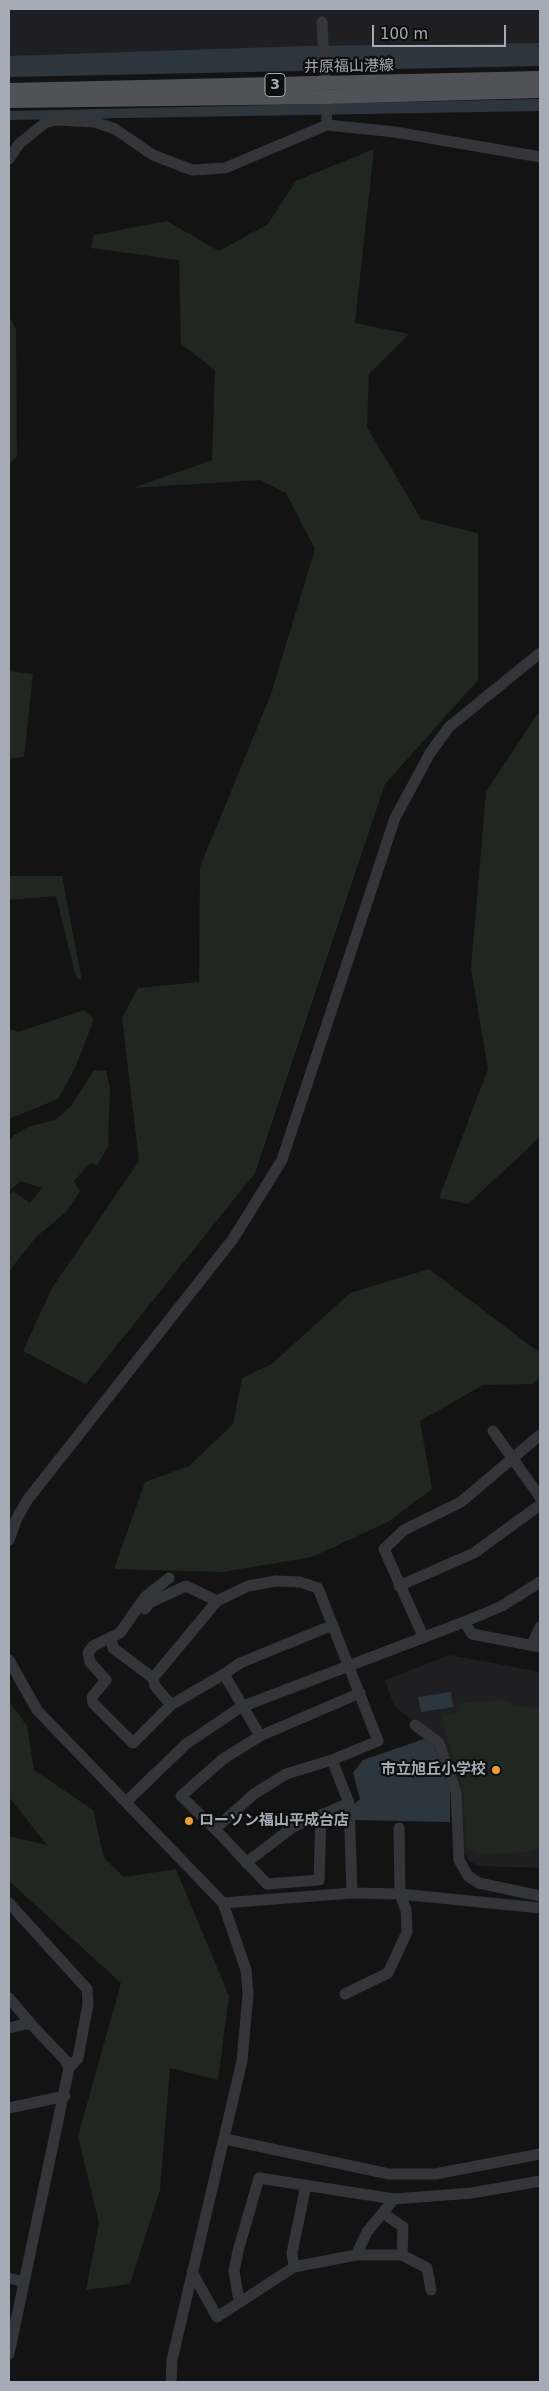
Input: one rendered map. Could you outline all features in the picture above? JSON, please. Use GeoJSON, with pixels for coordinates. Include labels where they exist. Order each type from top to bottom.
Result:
{"type":"FeatureCollection","features":[{"type":"Feature","properties":{"kind":"main road","name":"井原福山港線"},"geometry":{"type":"LineString","coordinates":[[9,101],[325,89],[540,78]]}},
{"type":"Feature","properties":{"kind":"main road","name":"井原福山港線"},"geometry":{"type":"LineString","coordinates":[[9,90],[325,89],[540,91]]}},
{"type":"Feature","properties":{"kind":"street"},"geometry":{"type":"LineString","coordinates":[[322,22],[327,125]]}},
{"type":"Feature","properties":{"kind":"street"},"geometry":{"type":"LineString","coordinates":[[9,159],[19,144],[45,123],[56,120],[95,122],[115,129],[153,155],[169,163],[192,170],[225,168],[327,125],[395,132],[540,157]]}},
{"type":"Feature","properties":{"kind":"street"},"geometry":{"type":"LineString","coordinates":[[9,1540],[17,1518],[28,1499],[233,1239],[282,1160],[395,818],[430,753],[449,727],[540,653]]}},
{"type":"Feature","properties":{"kind":"street"},"geometry":{"type":"LineString","coordinates":[[493,1431],[540,1497]]}},
{"type":"Feature","properties":{"kind":"street"},"geometry":{"type":"LineString","coordinates":[[423,1636],[384,1549],[404,1530],[461,1502],[540,1435]]}},
{"type":"Feature","properties":{"kind":"street"},"geometry":{"type":"LineString","coordinates":[[400,1586],[474,1553],[540,1505]]}},
{"type":"Feature","properties":{"kind":"street"},"geometry":{"type":"LineString","coordinates":[[169,1578],[145,1598],[116,1635],[113,1648],[153,1678],[154,1686],[171,1705]]}},
{"type":"Feature","properties":{"kind":"street"},"geometry":{"type":"LineString","coordinates":[[153,1678],[217,1600],[248,1586],[276,1582],[300,1582],[318,1588],[378,1741],[332,1760],[286,1774],[254,1794],[216,1829]]}},
{"type":"Feature","properties":{"kind":"street"},"geometry":{"type":"LineString","coordinates":[[126,1802],[186,1744],[241,1707],[423,1636],[464,1622],[502,1606],[540,1582]]}},
{"type":"Feature","properties":{"kind":"street"},"geometry":{"type":"LineString","coordinates":[[217,1600],[186,1586],[149,1603],[131,1631],[116,1635],[93,1646],[88,1653],[90,1662],[106,1680],[92,1697],[93,1703],[133,1743],[171,1705],[240,1663],[333,1625]]}},
{"type":"Feature","properties":{"kind":"street"},"geometry":{"type":"LineString","coordinates":[[464,1622],[472,1634],[536,1646],[540,1627]]}},
{"type":"Feature","properties":{"kind":"street"},"geometry":{"type":"LineString","coordinates":[[9,1660],[37,1710],[224,1903],[246,1970],[248,1994],[242,2061],[172,2360],[171,2382]]}},
{"type":"Feature","properties":{"kind":"street"},"geometry":{"type":"LineString","coordinates":[[224,1674],[241,1707],[260,1736]]}},
{"type":"Feature","properties":{"kind":"street"},"geometry":{"type":"LineString","coordinates":[[321,1816],[319,1880],[267,1884],[216,1829],[181,1796],[223,1759],[260,1736],[360,1693]]}},
{"type":"Feature","properties":{"kind":"street"},"geometry":{"type":"LineString","coordinates":[[415,1725],[439,1743],[456,1792],[459,1860],[468,1876],[479,1883],[540,1896]]}},
{"type":"Feature","properties":{"kind":"street"},"geometry":{"type":"LineString","coordinates":[[332,1760],[349,1803],[352,1893]]}},
{"type":"Feature","properties":{"kind":"street"},"geometry":{"type":"LineString","coordinates":[[246,1863],[293,1827],[349,1803]]}},
{"type":"Feature","properties":{"kind":"street"},"geometry":{"type":"LineString","coordinates":[[345,1994],[388,1972],[407,1932],[406,1910],[400,1894],[399,1828]]}},
{"type":"Feature","properties":{"kind":"street"},"geometry":{"type":"LineString","coordinates":[[224,1903],[352,1893],[400,1894],[540,1908]]}},
{"type":"Feature","properties":{"kind":"street"},"geometry":{"type":"LineString","coordinates":[[9,1903],[87,1989],[88,2004],[78,2058],[69,2068]]}},
{"type":"Feature","properties":{"kind":"street"},"geometry":{"type":"LineString","coordinates":[[9,1998],[66,2061],[69,2068],[65,2096],[9,2354]]}},
{"type":"Feature","properties":{"kind":"street"},"geometry":{"type":"LineString","coordinates":[[9,2028],[25,2024],[32,2025]]}},
{"type":"Feature","properties":{"kind":"street"},"geometry":{"type":"LineString","coordinates":[[9,2108],[65,2096]]}},
{"type":"Feature","properties":{"kind":"street"},"geometry":{"type":"LineString","coordinates":[[225,2139],[370,2171],[397,2174],[435,2174],[540,2154]]}},
{"type":"Feature","properties":{"kind":"street"},"geometry":{"type":"LineString","coordinates":[[239,2301],[234,2271],[258,2178],[394,2199],[472,2194],[540,2181]]}},
{"type":"Feature","properties":{"kind":"street"},"geometry":{"type":"LineString","coordinates":[[294,2267],[292,2253],[306,2185]]}},
{"type":"Feature","properties":{"kind":"street"},"geometry":{"type":"LineString","coordinates":[[356,2255],[367,2232],[394,2199]]}},
{"type":"Feature","properties":{"kind":"street"},"geometry":{"type":"LineString","coordinates":[[383,2213],[404,2227],[402,2256]]}},
{"type":"Feature","properties":{"kind":"street"},"geometry":{"type":"LineString","coordinates":[[192,2272],[217,2317],[294,2267],[356,2255],[402,2256],[427,2268],[431,2290]]}},
{"type":"Feature","properties":{"kind":"street"},"geometry":{"type":"LineString","coordinates":[[9,2278],[24,2282]]}},
{"type":"Feature","properties":{"kind":"shaded area"},"geometry":{"type":"Polygon","coordinates":[[[9,9],[540,9],[540,50],[9,61],[9,9]]]}},
{"type":"Feature","properties":{"kind":"shaded area"},"geometry":{"type":"Polygon","coordinates":[[[540,43],[540,66],[9,77],[9,56],[305,46],[540,43]]]}},
{"type":"Feature","properties":{"kind":"shaded area"},"geometry":{"type":"Polygon","coordinates":[[[540,99],[540,111],[9,120],[9,111],[540,99]]]}},
{"type":"Feature","properties":{"kind":"shaded area"},"geometry":{"type":"Polygon","coordinates":[[[374,149],[355,323],[409,334],[369,374],[367,427],[421,519],[478,533],[478,680],[385,784],[255,1173],[86,1384],[23,1351],[52,1288],[139,1161],[122,1018],[138,988],[199,982],[200,867],[271,694],[315,549],[286,493],[259,480],[133,488],[212,460],[215,370],[181,344],[179,260],[91,248],[94,235],[167,221],[219,251],[268,224],[296,181],[374,149]]]}},
{"type":"Feature","properties":{"kind":"shaded area"},"geometry":{"type":"Polygon","coordinates":[[[9,316],[16,329],[17,456],[9,465],[9,316]]]}},
{"type":"Feature","properties":{"kind":"shaded area"},"geometry":{"type":"Polygon","coordinates":[[[9,671],[33,674],[24,757],[9,759],[9,671]]]}},
{"type":"Feature","properties":{"kind":"shaded area"},"geometry":{"type":"Polygon","coordinates":[[[540,710],[540,1137],[468,1204],[439,1198],[488,1069],[471,968],[486,792],[540,710]]]}},
{"type":"Feature","properties":{"kind":"shaded area"},"geometry":{"type":"Polygon","coordinates":[[[9,876],[62,876],[82,981],[76,977],[56,896],[9,900],[9,876]]]}},
{"type":"Feature","properties":{"kind":"shaded area"},"geometry":{"type":"Polygon","coordinates":[[[84,1010],[94,1019],[76,1066],[58,1099],[9,1119],[9,1028],[18,1032],[84,1010]]]}},
{"type":"Feature","properties":{"kind":"shaded area"},"geometry":{"type":"Polygon","coordinates":[[[94,1070],[106,1071],[110,1088],[108,1147],[97,1165],[90,1163],[74,1181],[80,1191],[67,1211],[36,1237],[9,1271],[9,1195],[13,1191],[30,1203],[42,1188],[21,1181],[9,1191],[9,1141],[14,1135],[28,1127],[55,1120],[71,1106],[94,1070]]]}},
{"type":"Feature","properties":{"kind":"shaded area"},"geometry":{"type":"Polygon","coordinates":[[[429,1269],[540,1353],[540,1378],[533,1384],[483,1385],[420,1421],[432,1489],[388,1522],[312,1557],[222,1572],[114,1569],[145,1482],[189,1466],[233,1424],[242,1378],[272,1364],[350,1293],[429,1269]]]}},
{"type":"Feature","properties":{"kind":"shaded area","name":"市立旭丘小学校"},"geometry":{"type":"Polygon","coordinates":[[[450,1655],[540,1672],[540,1868],[479,1866],[469,1861],[462,1849],[442,1743],[394,1706],[385,1680],[450,1655]]]}},
{"type":"Feature","properties":{"kind":"shaded area"},"geometry":{"type":"Polygon","coordinates":[[[451,1692],[453,1707],[421,1712],[418,1697],[451,1692]]]}},
{"type":"Feature","properties":{"kind":"shaded area"},"geometry":{"type":"Polygon","coordinates":[[[503,1700],[516,1705],[538,1708],[540,1711],[540,1847],[529,1852],[484,1855],[465,1847],[464,1797],[441,1716],[460,1712],[459,1703],[503,1700]]]}},
{"type":"Feature","properties":{"kind":"shaded area"},"geometry":{"type":"Polygon","coordinates":[[[9,1701],[27,1726],[34,1770],[93,1810],[104,1858],[124,1877],[176,1869],[229,1996],[218,2080],[170,2068],[160,2190],[130,2284],[86,2290],[99,2223],[78,2136],[121,1983],[9,1881],[9,1836],[47,1845],[9,1797],[9,1701]]]}},
{"type":"Feature","properties":{"kind":"shaded area"},"geometry":{"type":"Polygon","coordinates":[[[424,1739],[434,1746],[450,1791],[450,1822],[355,1820],[352,1806],[360,1799],[353,1773],[363,1760],[424,1739]]]}},
{"type":"Feature","properties":{"kind":"place","name":"市立旭丘小学校"},"geometry":{"type":"Point","coordinates":[496,1770]}},
{"type":"Feature","properties":{"kind":"place","name":"ローソン福山平成台店"},"geometry":{"type":"Point","coordinates":[189,1821]}}]}
